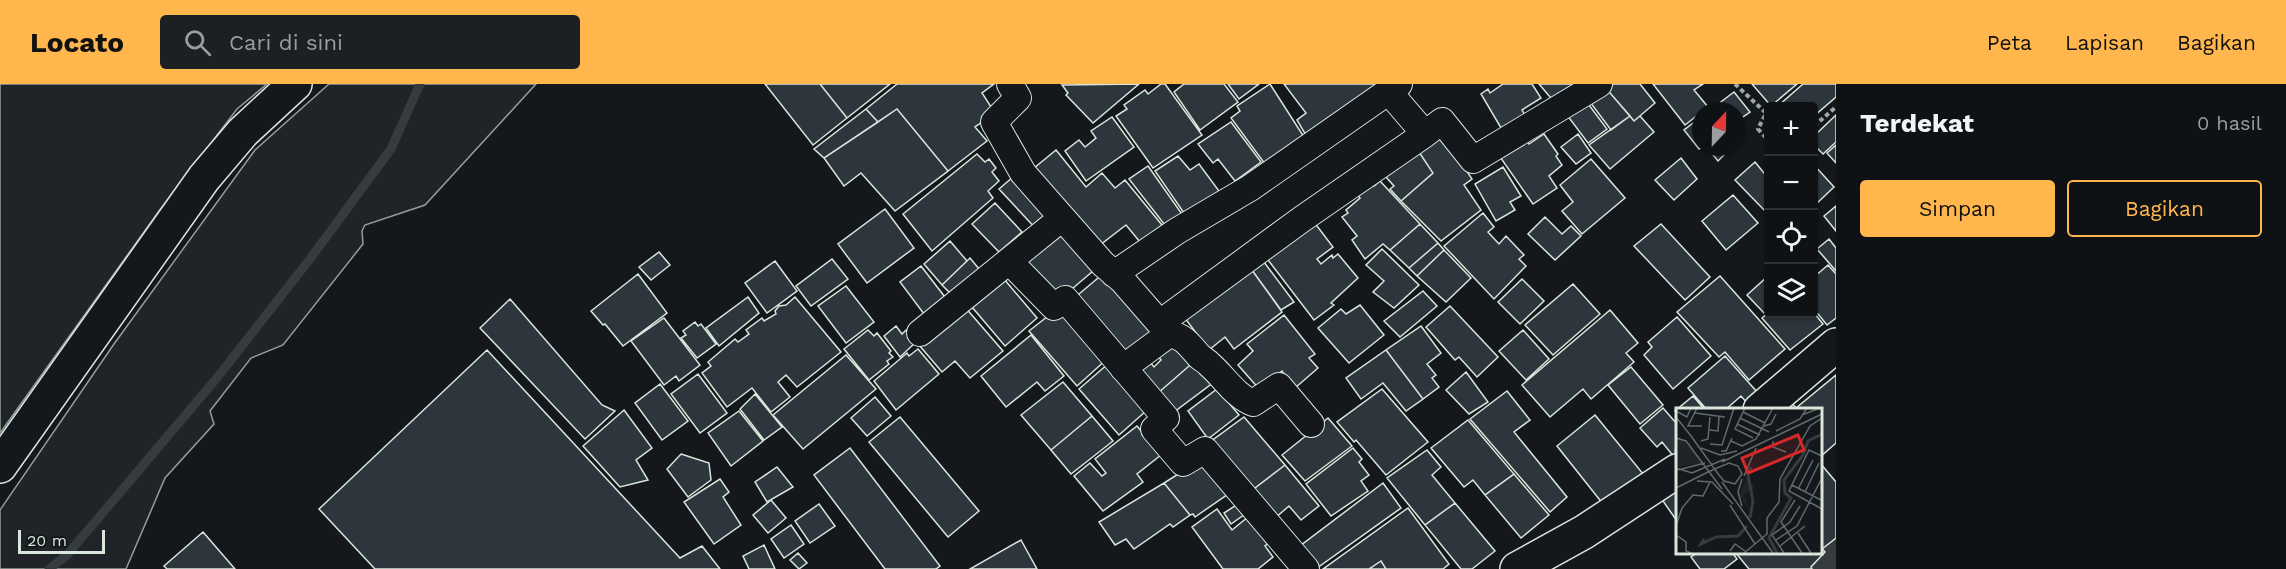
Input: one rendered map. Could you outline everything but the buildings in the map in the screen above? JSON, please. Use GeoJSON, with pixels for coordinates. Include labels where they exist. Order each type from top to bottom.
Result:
{"type":"FeatureCollection","features":[{"type":"Feature","properties":{"kind":"main road"},"geometry":{"type":"LineString","coordinates":[[0,466],[204,178],[243,132],[295,84]]}},
{"type":"Feature","properties":{"kind":"main road"},"geometry":{"type":"LineString","coordinates":[[1762,408],[1836,345]]}},
{"type":"Feature","properties":{"kind":"main road"},"geometry":{"type":"LineString","coordinates":[[1516,569],[1584,532],[1676,472]]}},
{"type":"Feature","properties":{"kind":"street"},"geometry":{"type":"LineString","coordinates":[[1010,84],[1018,98],[994,122],[1023,173],[1062,218],[1165,328],[1186,341],[1200,358],[1209,363],[1244,400],[1253,403],[1279,386],[1311,424]]}},
{"type":"Feature","properties":{"kind":"street"},"geometry":{"type":"LineString","coordinates":[[1124,368],[1165,328],[1302,219],[1442,121],[1473,160],[1599,84]]}},
{"type":"Feature","properties":{"kind":"street"},"geometry":{"type":"LineString","coordinates":[[1114,274],[1177,231],[1250,188],[1394,88],[1425,134]]}},
{"type":"Feature","properties":{"kind":"street"},"geometry":{"type":"LineString","coordinates":[[920,333],[1062,218]]}},
{"type":"Feature","properties":{"kind":"street"},"geometry":{"type":"LineString","coordinates":[[1009,261],[1054,307],[1065,299],[1166,418],[1154,429],[1183,463],[1205,450],[1306,569]]}},
{"type":"Feature","properties":{"kind":"path"},"geometry":{"type":"LineString","coordinates":[[1735,84],[1764,111]]}},
{"type":"Feature","properties":{"kind":"path"},"geometry":{"type":"LineString","coordinates":[[1818,123],[1836,107]]}},
{"type":"Feature","properties":{"kind":"path"},"geometry":{"type":"LineString","coordinates":[[1764,117],[1758,129],[1764,136]]}},
{"type":"Feature","properties":{"kind":"shaded area"},"geometry":{"type":"Polygon","coordinates":[[[0,84],[267,84],[237,109],[159,211],[0,433],[0,84]]]}},
{"type":"Feature","properties":{"kind":"shaded area"},"geometry":{"type":"Polygon","coordinates":[[[329,84],[536,84],[425,205],[365,225],[362,231],[363,244],[283,345],[251,358],[210,411],[214,424],[165,478],[126,569],[0,569],[0,510],[114,344],[255,150],[329,84]]]}},
{"type":"Feature","properties":{"kind":"waterway"},"geometry":{"type":"LineString","coordinates":[[49,569],[67,555],[216,379],[310,259],[391,149],[420,84]]}},
{"type":"Feature","properties":{"kind":"waterway"},"geometry":{"type":"LineString","coordinates":[[1825,569],[1836,556]]}}]}
